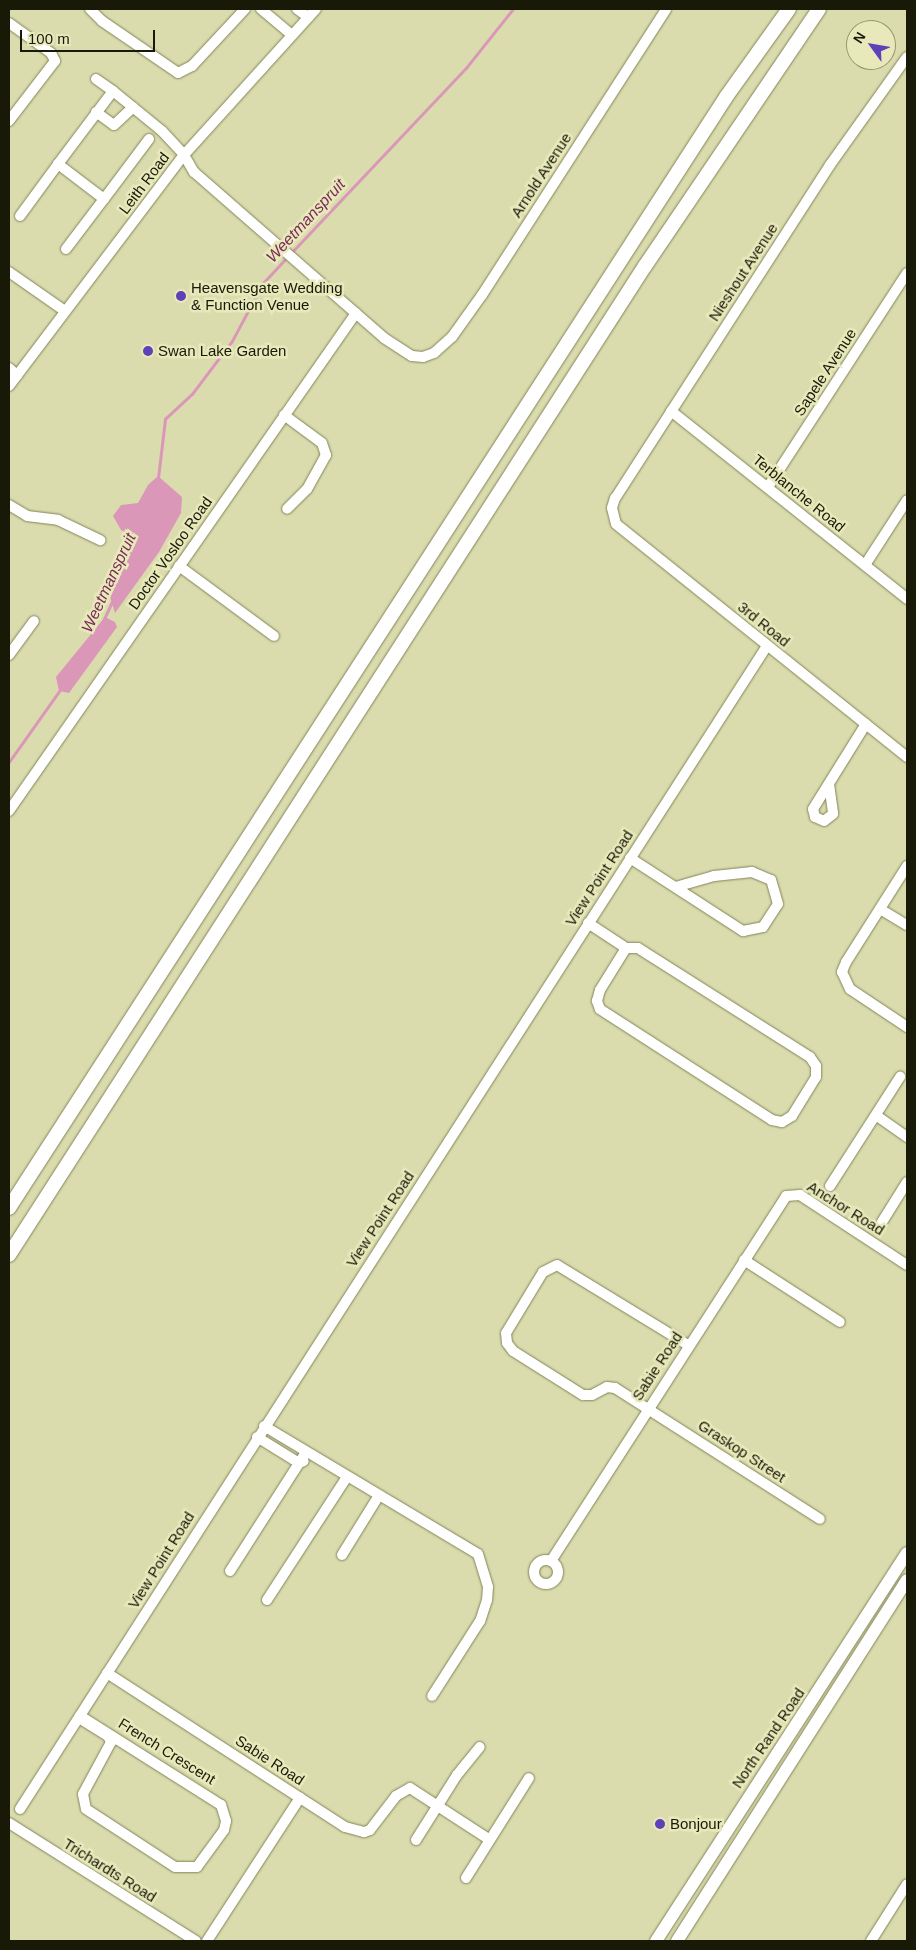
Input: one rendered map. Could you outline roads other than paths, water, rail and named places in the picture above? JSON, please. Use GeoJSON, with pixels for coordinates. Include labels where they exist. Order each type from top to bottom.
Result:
{"type":"FeatureCollection","features":[{"type":"Feature","properties":{"kind":"highway"},"geometry":{"type":"LineString","coordinates":[[9,1208],[726,97],[789,9]]}},
{"type":"Feature","properties":{"kind":"highway"},"geometry":{"type":"LineString","coordinates":[[9,1254],[645,266],[819,9]]}},
{"type":"Feature","properties":{"kind":"main road","name":"North Rand Road"},"geometry":{"type":"LineString","coordinates":[[656,1941],[907,1553]]}},
{"type":"Feature","properties":{"kind":"main road","name":"North Rand Road"},"geometry":{"type":"LineString","coordinates":[[677,1941],[907,1579]]}},
{"type":"Feature","properties":{"kind":"street"},"geometry":{"type":"LineString","coordinates":[[90,9],[116,32],[178,73],[192,66],[245,9]]}},
{"type":"Feature","properties":{"kind":"street"},"geometry":{"type":"LineString","coordinates":[[261,9],[292,35]]}},
{"type":"Feature","properties":{"kind":"street"},"geometry":{"type":"LineString","coordinates":[[297,9],[308,17]]}},
{"type":"Feature","properties":{"kind":"street","name":"Leith Road"},"geometry":{"type":"LineString","coordinates":[[9,386],[13,372],[65,311],[184,155],[316,9]]}},
{"type":"Feature","properties":{"kind":"street","name":"Arnold Avenue"},"geometry":{"type":"LineString","coordinates":[[356,313],[402,352],[423,357],[434,353],[452,337],[482,295],[666,9]]}},
{"type":"Feature","properties":{"kind":"street"},"geometry":{"type":"LineString","coordinates":[[9,23],[51,53],[55,61],[9,121]]}},
{"type":"Feature","properties":{"kind":"street","name":"Nieshout Avenue"},"geometry":{"type":"LineString","coordinates":[[612,508],[615,498],[844,142],[907,57]]}},
{"type":"Feature","properties":{"kind":"street"},"geometry":{"type":"LineString","coordinates":[[96,79],[133,107],[184,155],[194,172],[356,313]]}},
{"type":"Feature","properties":{"kind":"street"},"geometry":{"type":"LineString","coordinates":[[20,216],[113,91]]}},
{"type":"Feature","properties":{"kind":"street"},"geometry":{"type":"LineString","coordinates":[[96,112],[114,125],[133,107]]}},
{"type":"Feature","properties":{"kind":"street"},"geometry":{"type":"LineString","coordinates":[[66,249],[149,139]]}},
{"type":"Feature","properties":{"kind":"street"},"geometry":{"type":"LineString","coordinates":[[58,164],[104,198]]}},
{"type":"Feature","properties":{"kind":"street"},"geometry":{"type":"LineString","coordinates":[[9,272],[65,311]]}},
{"type":"Feature","properties":{"kind":"street","name":"Sapele Avenue"},"geometry":{"type":"LineString","coordinates":[[768,487],[907,273]]}},
{"type":"Feature","properties":{"kind":"street","name":"Doctor Vosloo Road"},"geometry":{"type":"LineString","coordinates":[[9,811],[356,313]]}},
{"type":"Feature","properties":{"kind":"street","name":"Terblanche Road"},"geometry":{"type":"LineString","coordinates":[[671,411],[907,599]]}},
{"type":"Feature","properties":{"kind":"street"},"geometry":{"type":"LineString","coordinates":[[284,415],[322,443],[326,455],[307,489],[286,508]]}},
{"type":"Feature","properties":{"kind":"street"},"geometry":{"type":"LineString","coordinates":[[865,565],[907,500]]}},
{"type":"Feature","properties":{"kind":"street"},"geometry":{"type":"LineString","coordinates":[[9,505],[27,516],[58,520],[100,540]]}},
{"type":"Feature","properties":{"kind":"street","name":"3rd Road"},"geometry":{"type":"LineString","coordinates":[[612,508],[616,524],[907,757]]}},
{"type":"Feature","properties":{"kind":"street"},"geometry":{"type":"LineString","coordinates":[[179,566],[274,636]]}},
{"type":"Feature","properties":{"kind":"street"},"geometry":{"type":"LineString","coordinates":[[9,655],[34,621]]}},
{"type":"Feature","properties":{"kind":"street","name":"View Point Road"},"geometry":{"type":"LineString","coordinates":[[20,1809],[264,1426],[767,646]]}},
{"type":"Feature","properties":{"kind":"street"},"geometry":{"type":"LineString","coordinates":[[829,784],[866,724]]}},
{"type":"Feature","properties":{"kind":"street"},"geometry":{"type":"LineString","coordinates":[[630,858],[743,931],[763,927],[778,904],[771,880],[752,872],[714,876],[676,887]]}},
{"type":"Feature","properties":{"kind":"street"},"geometry":{"type":"LineString","coordinates":[[907,866],[846,962],[843,977],[854,992],[907,1027]]}},
{"type":"Feature","properties":{"kind":"street"},"geometry":{"type":"LineString","coordinates":[[880,908],[907,925]]}},
{"type":"Feature","properties":{"kind":"street"},"geometry":{"type":"LineString","coordinates":[[588,923],[626,948],[638,948],[813,1061],[816,1077],[792,1116],[782,1122],[772,1120],[600,1009],[597,1001],[600,990],[626,948]]}},
{"type":"Feature","properties":{"kind":"street"},"geometry":{"type":"LineString","coordinates":[[830,1186],[877,1116],[900,1077]]}},
{"type":"Feature","properties":{"kind":"street"},"geometry":{"type":"LineString","coordinates":[[877,1116],[907,1137]]}},
{"type":"Feature","properties":{"kind":"street"},"geometry":{"type":"LineString","coordinates":[[882,1222],[907,1182]]}},
{"type":"Feature","properties":{"kind":"street","name":"Sabie Road"},"geometry":{"type":"LineString","coordinates":[[551,1561],[647,1408],[784,1198],[794,1193]]}},
{"type":"Feature","properties":{"kind":"street","name":"Anchor Road"},"geometry":{"type":"LineString","coordinates":[[794,1193],[907,1265]]}},
{"type":"Feature","properties":{"kind":"street"},"geometry":{"type":"LineString","coordinates":[[744,1260],[840,1322]]}},
{"type":"Feature","properties":{"kind":"street","name":"Graskop Street"},"geometry":{"type":"LineString","coordinates":[[688,1345],[562,1265],[552,1266],[543,1272],[508,1329],[506,1338],[509,1348],[584,1395],[592,1395],[611,1387],[820,1519]]}},
{"type":"Feature","properties":{"kind":"street"},"geometry":{"type":"LineString","coordinates":[[264,1426],[378,1497],[473,1550],[482,1561],[488,1587],[480,1621],[432,1696]]}},
{"type":"Feature","properties":{"kind":"street"},"geometry":{"type":"LineString","coordinates":[[257,1437],[299,1463]]}},
{"type":"Feature","properties":{"kind":"street"},"geometry":{"type":"LineString","coordinates":[[230,1571],[299,1463],[310,1455]]}},
{"type":"Feature","properties":{"kind":"street"},"geometry":{"type":"LineString","coordinates":[[267,1600],[347,1478]]}},
{"type":"Feature","properties":{"kind":"street"},"geometry":{"type":"LineString","coordinates":[[342,1555],[378,1497]]}},
{"type":"Feature","properties":{"kind":"street"},"geometry":{"type":"LineString","coordinates":[[896,1571],[907,1579]]}},
{"type":"Feature","properties":{"kind":"street","name":"Sabie Road"},"geometry":{"type":"LineString","coordinates":[[107,1673],[346,1827],[364,1832],[376,1824],[396,1796],[410,1788],[438,1806]]}},
{"type":"Feature","properties":{"kind":"street","name":"French Crescent"},"geometry":{"type":"LineString","coordinates":[[79,1717],[221,1805],[226,1821],[224,1830],[197,1867],[175,1867],[86,1809],[83,1794],[112,1742],[108,1736],[79,1717]]}},
{"type":"Feature","properties":{"kind":"street"},"geometry":{"type":"LineString","coordinates":[[416,1840],[480,1747]]}},
{"type":"Feature","properties":{"kind":"street"},"geometry":{"type":"LineString","coordinates":[[466,1878],[529,1778]]}},
{"type":"Feature","properties":{"kind":"street"},"geometry":{"type":"LineString","coordinates":[[207,1941],[300,1798]]}},
{"type":"Feature","properties":{"kind":"street"},"geometry":{"type":"LineString","coordinates":[[438,1806],[490,1840]]}},
{"type":"Feature","properties":{"kind":"street","name":"Trichardts Road"},"geometry":{"type":"LineString","coordinates":[[9,1824],[196,1941]]}},
{"type":"Feature","properties":{"kind":"street"},"geometry":{"type":"LineString","coordinates":[[871,1941],[907,1884]]}},
{"type":"Feature","properties":{"kind":"waterway","name":"Weetmanspruit"},"geometry":{"type":"LineString","coordinates":[[291,253],[466,68],[513,9]]}},
{"type":"Feature","properties":{"kind":"waterway","name":"Weetmanspruit"},"geometry":{"type":"LineString","coordinates":[[158,478],[165,419],[192,394],[232,341],[263,283],[287,257]]}},
{"type":"Feature","properties":{"kind":"waterway","name":"Weetmanspruit"},"geometry":{"type":"LineString","coordinates":[[104,619],[112,602]]}},
{"type":"Feature","properties":{"kind":"waterway","name":"Weetmanspruit"},"geometry":{"type":"LineString","coordinates":[[9,762],[60,690]]}},
{"type":"Feature","properties":{"kind":"place","name":"Heavensgate Wedding & Function Venue"},"geometry":{"type":"Point","coordinates":[181,296]}},
{"type":"Feature","properties":{"kind":"place","name":"Swan Lake Garden"},"geometry":{"type":"Point","coordinates":[148,351]}},
{"type":"Feature","properties":{"kind":"place","name":"Bonjour"},"geometry":{"type":"Point","coordinates":[660,1824]}}]}
